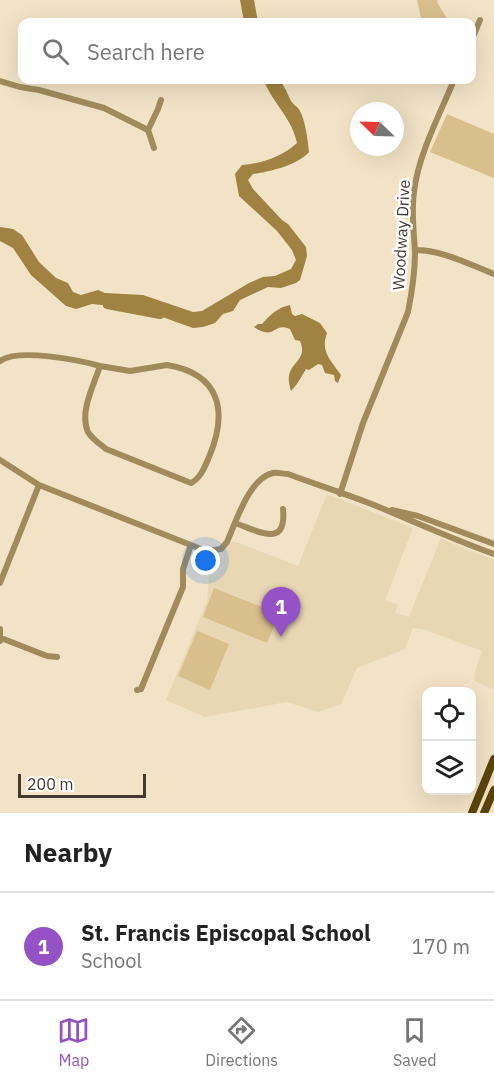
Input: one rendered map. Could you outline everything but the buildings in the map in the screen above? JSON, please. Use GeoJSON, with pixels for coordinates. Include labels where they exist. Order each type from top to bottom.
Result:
{"type":"FeatureCollection","features":[{"type":"Feature","properties":{"kind":"main road"},"geometry":{"type":"LineString","coordinates":[[472,813],[494,759]]}},
{"type":"Feature","properties":{"kind":"main road"},"geometry":{"type":"LineString","coordinates":[[484,813],[492,800],[494,790]]}},
{"type":"Feature","properties":{"kind":"street"},"geometry":{"type":"LineString","coordinates":[[476,28],[480,20]]}},
{"type":"Feature","properties":{"kind":"street"},"geometry":{"type":"LineString","coordinates":[[0,81],[104,108],[148,130]]}},
{"type":"Feature","properties":{"kind":"street","name":"Woodway Drive"},"geometry":{"type":"LineString","coordinates":[[340,494],[363,423],[408,312],[415,250],[413,208],[416,180],[422,157],[452,84]]}},
{"type":"Feature","properties":{"kind":"street"},"geometry":{"type":"LineString","coordinates":[[154,148],[148,130],[161,100]]}},
{"type":"Feature","properties":{"kind":"street"},"geometry":{"type":"LineString","coordinates":[[415,250],[444,254],[494,274]]}},
{"type":"Feature","properties":{"kind":"street"},"geometry":{"type":"LineString","coordinates":[[0,361],[21,355],[78,360],[130,371],[167,365],[194,372],[207,383],[213,392],[218,405],[220,424],[206,466],[196,481],[188,482],[106,449],[89,434],[85,410],[100,366]]}},
{"type":"Feature","properties":{"kind":"street"},"geometry":{"type":"LineString","coordinates":[[0,460],[39,485],[206,551],[221,549],[227,542],[252,489],[261,479],[272,474],[288,474],[380,507],[494,554]]}},
{"type":"Feature","properties":{"kind":"street"},"geometry":{"type":"LineString","coordinates":[[0,583],[39,485]]}},
{"type":"Feature","properties":{"kind":"street"},"geometry":{"type":"LineString","coordinates":[[380,507],[418,516],[494,544]]}},
{"type":"Feature","properties":{"kind":"street"},"geometry":{"type":"LineString","coordinates":[[235,523],[268,535],[277,533],[282,528],[283,509]]}},
{"type":"Feature","properties":{"kind":"street"},"geometry":{"type":"LineString","coordinates":[[137,690],[141,689],[183,587],[183,569],[191,545]]}},
{"type":"Feature","properties":{"kind":"street"},"geometry":{"type":"LineString","coordinates":[[0,629],[1,640],[47,656],[57,657]]}},
{"type":"Feature","properties":{"kind":"street"},"geometry":{"type":"LineString","coordinates":[[480,794],[492,800]]}},
{"type":"Feature","properties":{"kind":"shaded area"},"geometry":{"type":"Polygon","coordinates":[[[240,0],[254,0],[257,18],[243,18],[240,0]]]}},
{"type":"Feature","properties":{"kind":"shaded area"},"geometry":{"type":"Polygon","coordinates":[[[417,0],[438,0],[447,18],[421,18],[417,0]]]}},
{"type":"Feature","properties":{"kind":"shaded area"},"geometry":{"type":"Polygon","coordinates":[[[265,84],[282,84],[300,112],[309,152],[298,161],[267,172],[253,174],[248,180],[253,189],[288,224],[306,247],[307,256],[300,280],[296,283],[281,288],[268,287],[240,300],[233,311],[223,314],[215,323],[193,328],[140,309],[92,304],[76,309],[66,306],[31,275],[13,248],[0,241],[0,227],[13,229],[22,235],[39,262],[56,278],[68,283],[73,292],[81,295],[98,290],[105,293],[143,295],[193,312],[202,311],[249,283],[291,269],[296,260],[292,250],[277,231],[239,196],[235,174],[242,165],[271,158],[297,143],[291,126],[265,84]]]}},
{"type":"Feature","properties":{"kind":"shaded area"},"geometry":{"type":"Polygon","coordinates":[[[447,114],[494,134],[494,178],[430,152],[447,114]]]}},
{"type":"Feature","properties":{"kind":"shaded area"},"geometry":{"type":"Polygon","coordinates":[[[290,305],[292,314],[295,316],[302,314],[320,323],[327,333],[326,351],[341,375],[338,383],[334,375],[325,373],[322,365],[318,364],[309,370],[306,369],[291,391],[289,376],[301,356],[300,341],[295,340],[290,329],[282,327],[268,332],[254,327],[262,324],[271,314],[290,305]]]}},
{"type":"Feature","properties":{"kind":"shaded area"},"geometry":{"type":"Polygon","coordinates":[[[327,494],[413,528],[385,600],[398,605],[395,613],[409,617],[441,538],[494,560],[494,690],[475,681],[474,675],[482,651],[426,630],[413,628],[405,649],[357,668],[341,704],[318,712],[287,702],[205,717],[166,700],[207,601],[210,560],[233,541],[298,566],[327,494]]]}},
{"type":"Feature","properties":{"kind":"shaded area"},"geometry":{"type":"Polygon","coordinates":[[[214,588],[279,614],[267,643],[203,617],[214,588]]]}},
{"type":"Feature","properties":{"kind":"shaded area"},"geometry":{"type":"Polygon","coordinates":[[[197,631],[229,644],[210,690],[178,676],[197,631]]]}},
{"type":"Feature","properties":{"kind":"waterway"},"geometry":{"type":"LineString","coordinates":[[107,305],[160,315]]}},
{"type":"Feature","properties":{"kind":"place","name":"St. Francis Episcopal School"},"geometry":{"type":"Point","coordinates":[281,637]}}]}
